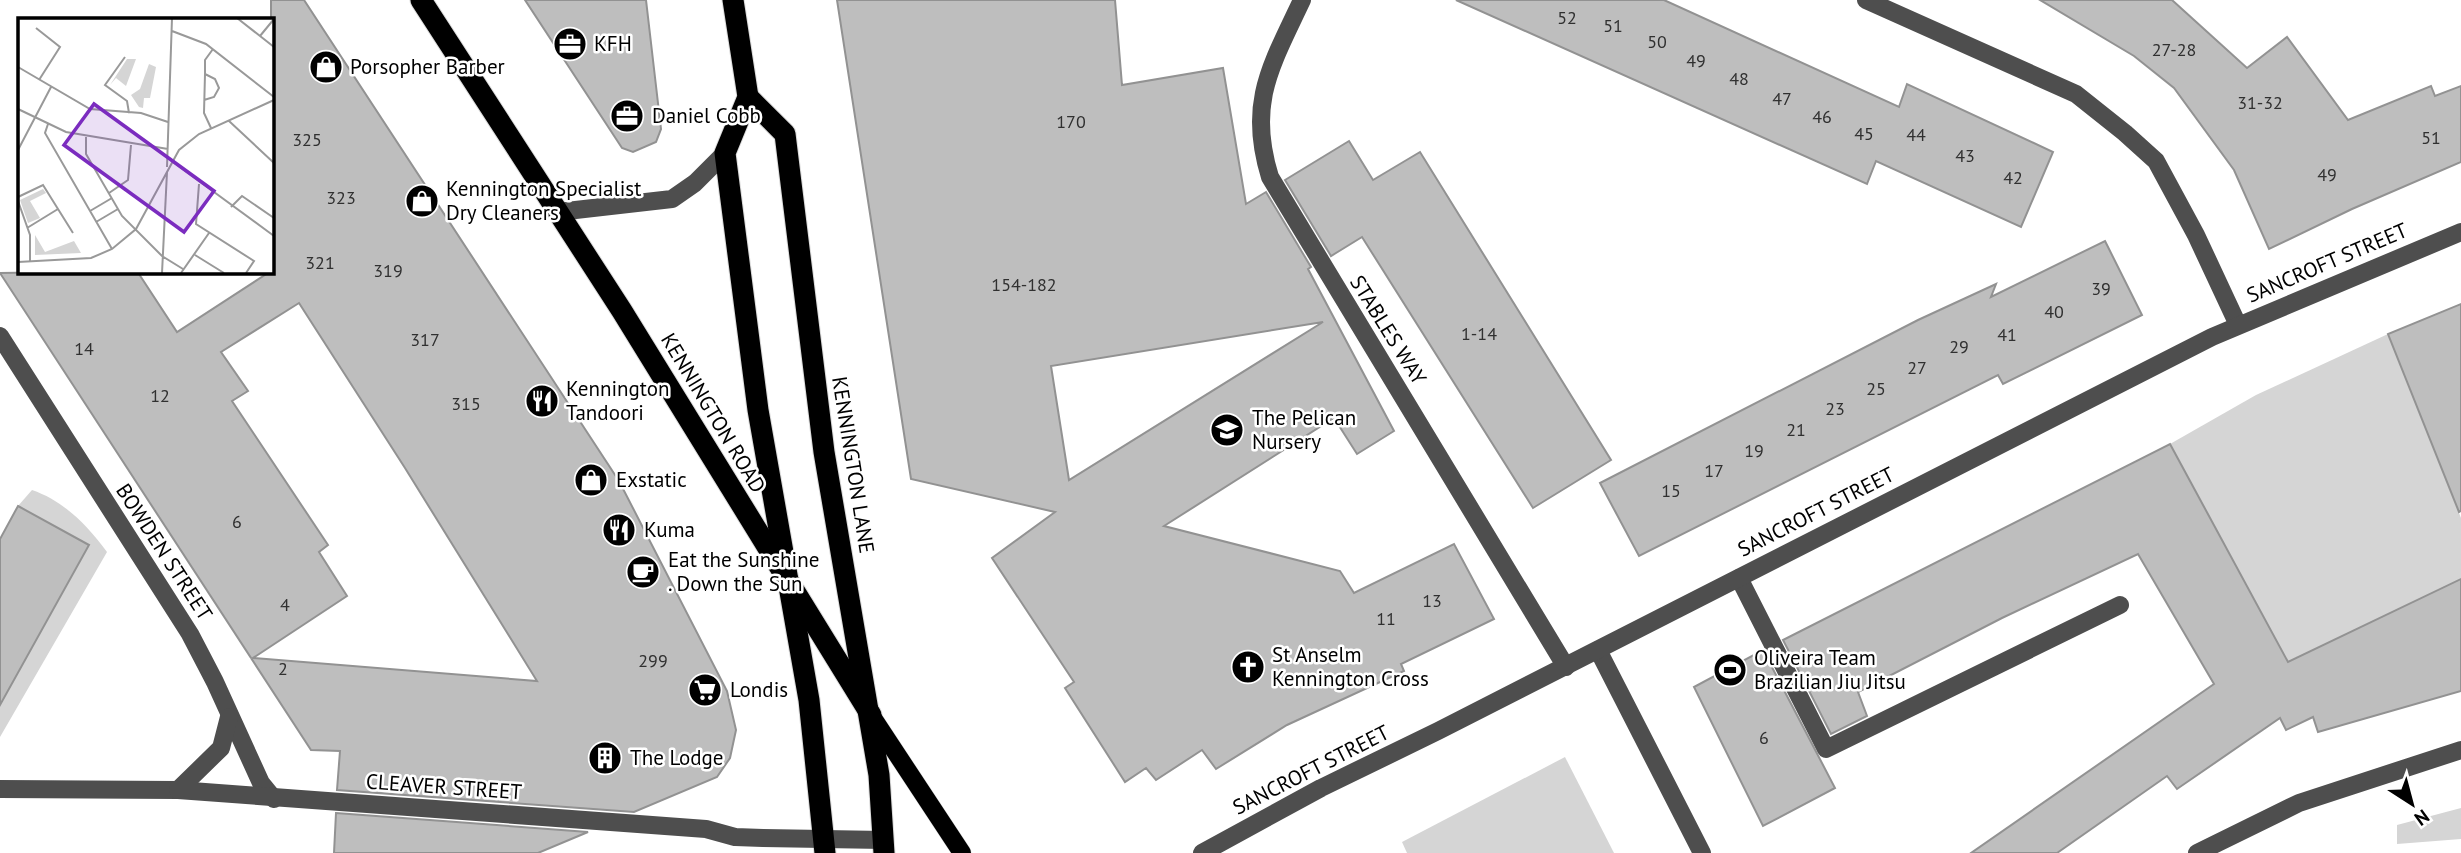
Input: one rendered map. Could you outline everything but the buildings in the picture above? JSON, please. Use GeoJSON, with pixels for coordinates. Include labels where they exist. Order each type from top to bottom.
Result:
{"type":"FeatureCollection","features":[{"type":"Feature","properties":{"kind":"highway","name":"KENNINGTON ROAD"},"geometry":{"type":"LineString","coordinates":[[421,0],[622,311],[786,582],[871,715]]}},
{"type":"Feature","properties":{"kind":"highway"},"geometry":{"type":"LineString","coordinates":[[733,0],[748,97],[725,153],[758,411],[786,582],[809,700],[825,846]]}},
{"type":"Feature","properties":{"kind":"highway","name":"KENNINGTON LANE"},"geometry":{"type":"LineString","coordinates":[[748,97],[785,134],[824,452],[871,715],[884,846]]}},
{"type":"Feature","properties":{"kind":"main road","name":"KENNINGTON ROAD"},"geometry":{"type":"LineString","coordinates":[[871,715],[962,853]]}},
{"type":"Feature","properties":{"kind":"street","name":"STABLES WAY"},"geometry":{"type":"LineString","coordinates":[[1301,0],[1265,81],[1261,97],[1262,153],[1270,177],[1566,667]]}},
{"type":"Feature","properties":{"kind":"street"},"geometry":{"type":"LineString","coordinates":[[1866,0],[2076,94],[2126,133],[2156,161],[2196,235],[2238,325]]}},
{"type":"Feature","properties":{"kind":"street"},"geometry":{"type":"LineString","coordinates":[[558,212],[672,199],[695,183],[725,153]]}},
{"type":"Feature","properties":{"kind":"street","name":"SANCROFT STREET"},"geometry":{"type":"LineString","coordinates":[[1202,853],[1321,788],[1566,667],[2057,414],[2238,325],[2461,232]]}},
{"type":"Feature","properties":{"kind":"street","name":"BOWDEN STREET"},"geometry":{"type":"LineString","coordinates":[[0,336],[190,634],[261,783],[274,799]]}},
{"type":"Feature","properties":{"kind":"street"},"geometry":{"type":"LineString","coordinates":[[1739,578],[1826,748],[2120,605]]}},
{"type":"Feature","properties":{"kind":"street"},"geometry":{"type":"LineString","coordinates":[[1598,650],[1702,853]]}},
{"type":"Feature","properties":{"kind":"street"},"geometry":{"type":"LineString","coordinates":[[178,790],[221,748],[229,718]]}},
{"type":"Feature","properties":{"kind":"street"},"geometry":{"type":"LineString","coordinates":[[2197,853],[2298,803],[2461,750]]}},
{"type":"Feature","properties":{"kind":"street","name":"CLEAVER STREET"},"geometry":{"type":"LineString","coordinates":[[0,789],[178,790],[706,829],[735,837],[825,846],[884,846]]}},
{"type":"Feature","properties":{"kind":"shaded area"},"geometry":{"type":"Polygon","coordinates":[[[2388,334],[2461,518],[2461,579],[2288,663],[2170,444],[2256,395],[2388,334]]]}},
{"type":"Feature","properties":{"kind":"shaded area"},"geometry":{"type":"Polygon","coordinates":[[[32,490],[65,507],[107,552],[0,737],[0,705],[89,545],[18,506],[32,490]]]}},
{"type":"Feature","properties":{"kind":"shaded area"},"geometry":{"type":"Polygon","coordinates":[[[1565,757],[1614,853],[1407,853],[1402,842],[1565,757]]]}},
{"type":"Feature","properties":{"kind":"shaded area"},"geometry":{"type":"Polygon","coordinates":[[[2461,808],[2461,839],[2397,844],[2397,825],[2461,808]]]}},
{"type":"Feature","properties":{"kind":"place","name":"KFH"},"geometry":{"type":"Point","coordinates":[570,44]}},
{"type":"Feature","properties":{"kind":"place","name":"Porsopher Barber"},"geometry":{"type":"Point","coordinates":[326,67]}},
{"type":"Feature","properties":{"kind":"place","name":"Daniel Cobb"},"geometry":{"type":"Point","coordinates":[627,116]}},
{"type":"Feature","properties":{"kind":"place","name":"Kennington Specialist Dry Cleaners"},"geometry":{"type":"Point","coordinates":[422,201]}},
{"type":"Feature","properties":{"kind":"place","name":"Kennington Tandoori"},"geometry":{"type":"Point","coordinates":[542,401]}},
{"type":"Feature","properties":{"kind":"place","name":"The Pelican Nursery"},"geometry":{"type":"Point","coordinates":[1227,430]}},
{"type":"Feature","properties":{"kind":"place","name":"Exstatic"},"geometry":{"type":"Point","coordinates":[591,480]}},
{"type":"Feature","properties":{"kind":"place","name":"Kuma"},"geometry":{"type":"Point","coordinates":[619,530]}},
{"type":"Feature","properties":{"kind":"place","name":"Eat the Sunshine . Down the Sun"},"geometry":{"type":"Point","coordinates":[643,572]}},
{"type":"Feature","properties":{"kind":"place","name":"St Anselm Kennington Cross"},"geometry":{"type":"Point","coordinates":[1248,667]}},
{"type":"Feature","properties":{"kind":"place","name":"Oliveira Team Brazilian Jiu Jitsu"},"geometry":{"type":"Point","coordinates":[1730,670]}},
{"type":"Feature","properties":{"kind":"place","name":"Londis"},"geometry":{"type":"Point","coordinates":[705,690]}},
{"type":"Feature","properties":{"kind":"place","name":"The Lodge"},"geometry":{"type":"Point","coordinates":[605,758]}}]}
